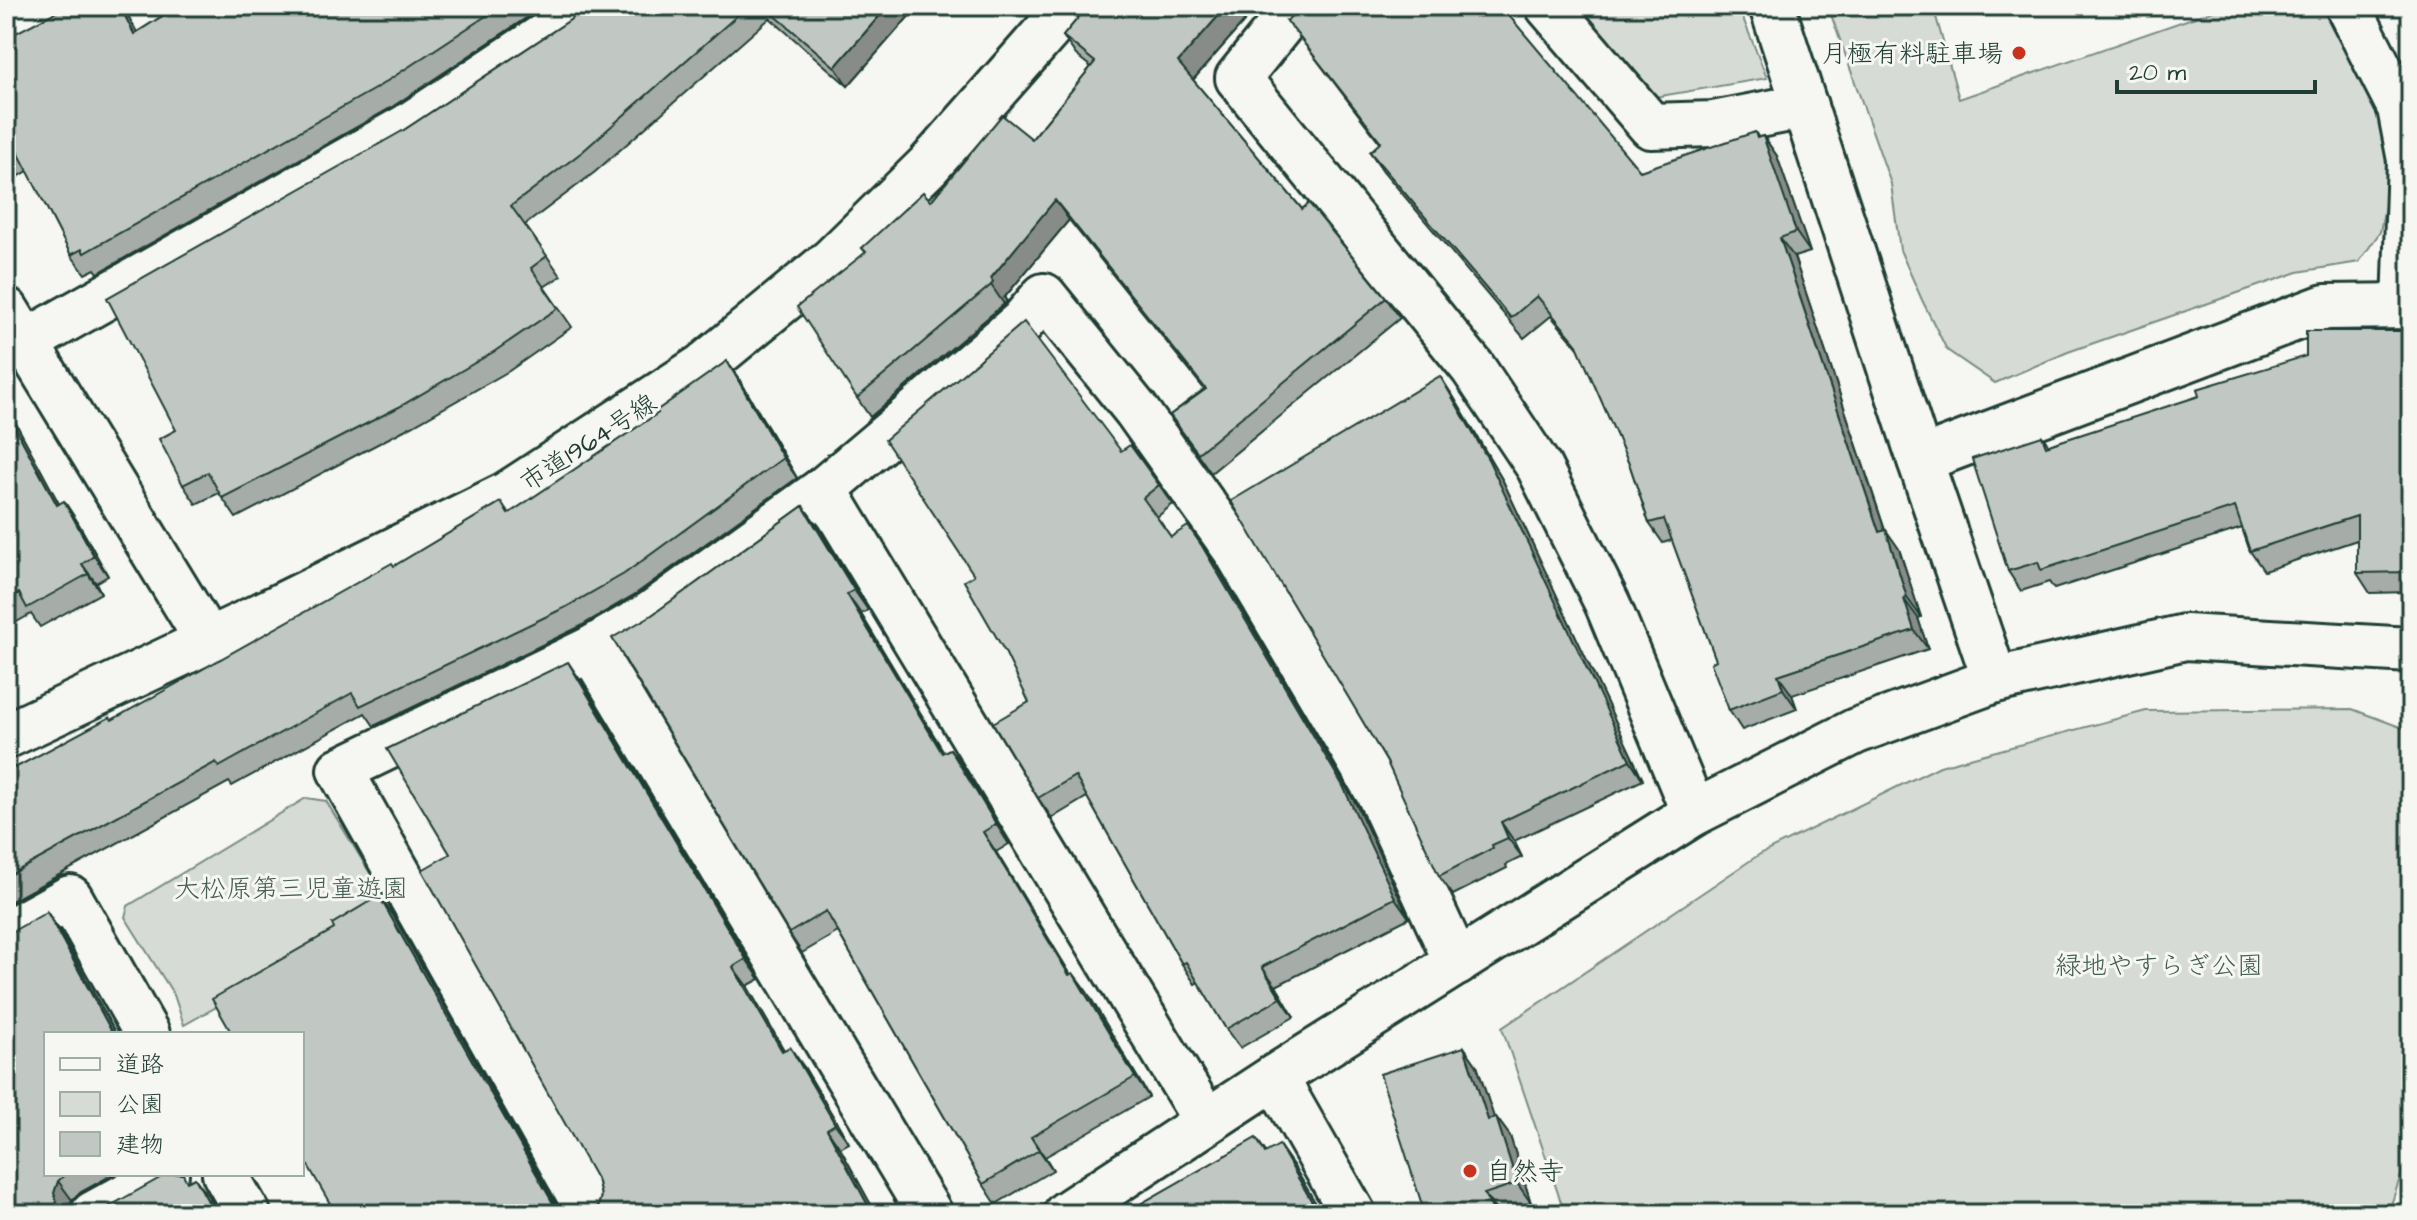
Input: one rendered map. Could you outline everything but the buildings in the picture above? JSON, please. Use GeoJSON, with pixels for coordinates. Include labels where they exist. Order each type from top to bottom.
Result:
{"type":"FeatureCollection","features":[{"type":"Feature","properties":{"kind":"street"},"geometry":{"type":"LineString","coordinates":[[6,36],[66,6]]}},
{"type":"Feature","properties":{"kind":"street"},"geometry":{"type":"LineString","coordinates":[[208,641],[16,326],[405,128],[570,19],[583,6]]}},
{"type":"Feature","properties":{"kind":"street","name":"市道1964号線"},"geometry":{"type":"LineString","coordinates":[[6,736],[506,495],[702,367],[832,260],[929,165],[1069,6]]}},
{"type":"Feature","properties":{"kind":"street"},"geometry":{"type":"LineString","coordinates":[[1296,6],[1238,78],[1473,368],[1539,467],[1607,603],[1694,813]]}},
{"type":"Feature","properties":{"kind":"street"},"geometry":{"type":"LineString","coordinates":[[1548,6],[1651,126],[1713,124],[1805,106]]}},
{"type":"Feature","properties":{"kind":"street"},"geometry":{"type":"LineString","coordinates":[[1772,6],[1995,680]]}},
{"type":"Feature","properties":{"kind":"street"},"geometry":{"type":"LineString","coordinates":[[1920,460],[2325,307],[2408,307],[2410,160],[2400,108],[2348,6]]}},
{"type":"Feature","properties":{"kind":"street"},"geometry":{"type":"LineString","coordinates":[[590,1214],[340,770],[591,649],[651,614],[824,489],[1022,322],[1044,296],[1136,410],[1237,552],[1379,794],[1457,963]]}},
{"type":"Feature","properties":{"kind":"street"},"geometry":{"type":"LineString","coordinates":[[824,489],[1206,1121]]}},
{"type":"Feature","properties":{"kind":"street"},"geometry":{"type":"LineString","coordinates":[[1066,1214],[1206,1121],[1694,813],[1856,731],[1995,680],[2185,637],[2411,650]]}},
{"type":"Feature","properties":{"kind":"street"},"geometry":{"type":"LineString","coordinates":[[591,649],[930,1214]]}},
{"type":"Feature","properties":{"kind":"street"},"geometry":{"type":"LineString","coordinates":[[6,933],[70,898],[146,1032]]}},
{"type":"Feature","properties":{"kind":"street"},"geometry":{"type":"LineString","coordinates":[[1275,1077],[1353,1214]]}},
{"type":"Feature","properties":{"kind":"street"},"geometry":{"type":"LineString","coordinates":[[93,1214],[162,1176]]}},
{"type":"Feature","properties":{"kind":"street"},"geometry":{"type":"LineString","coordinates":[[226,1176],[248,1214]]}},
{"type":"Feature","properties":{"kind":"green space"},"geometry":{"type":"Polygon","coordinates":[[[1580,6],[1738,6],[1767,78],[1655,97],[1580,6]]]}},
{"type":"Feature","properties":{"kind":"green space"},"geometry":{"type":"Polygon","coordinates":[[[1828,6],[1933,6],[1959,99],[2227,6],[2330,6],[2372,67],[2391,174],[2380,232],[2359,262],[2298,272],[2068,352],[1995,383],[1947,350],[1922,300],[1900,250],[1891,184],[1828,6]]]}},
{"type":"Feature","properties":{"kind":"green space","name":"緑地やすらぎ公園"},"geometry":{"type":"Polygon","coordinates":[[[2352,709],[2411,731],[2411,1145],[2388,1214],[1565,1214],[1502,1028],[1760,854],[1940,766],[2146,711],[2352,709]]]}},
{"type":"Feature","properties":{"kind":"green space","name":"大松原第三児童遊園"},"geometry":{"type":"Polygon","coordinates":[[[306,798],[326,801],[392,909],[184,1025],[174,995],[125,917],[128,906],[306,798]]]}},
{"type":"Feature","properties":{"kind":"place","name":"月極有料駐車場"},"geometry":{"type":"Point","coordinates":[2019,53]}},
{"type":"Feature","properties":{"kind":"place","name":"自然寺"},"geometry":{"type":"Point","coordinates":[1470,1171]}}]}
